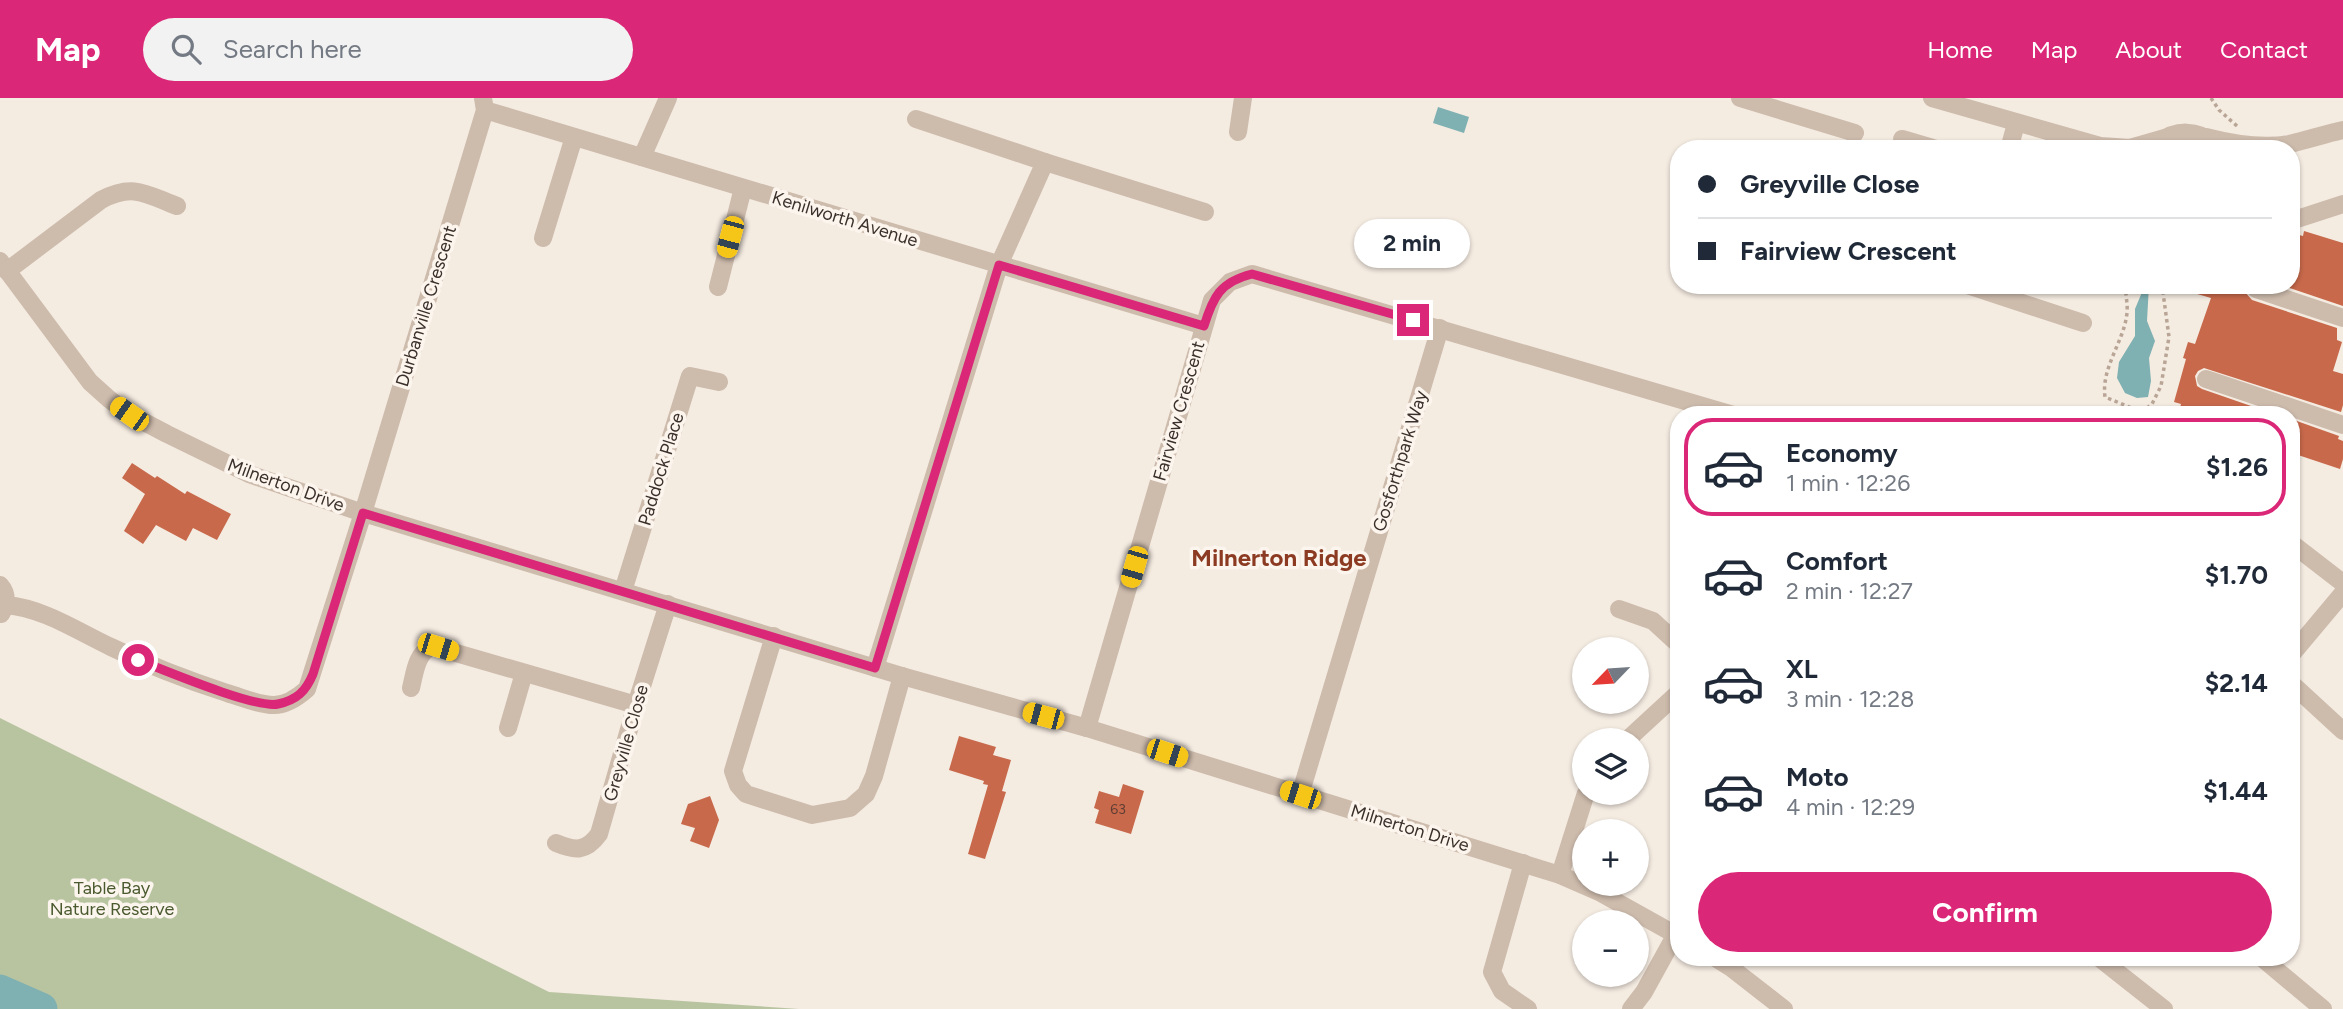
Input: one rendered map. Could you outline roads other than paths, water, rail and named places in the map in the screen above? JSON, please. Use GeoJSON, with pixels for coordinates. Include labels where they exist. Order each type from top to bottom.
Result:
{"type":"FeatureCollection","features":[{"type":"Feature","properties":{"kind":"street"},"geometry":{"type":"LineString","coordinates":[[642,158],[668,98]]}},
{"type":"Feature","properties":{"kind":"street"},"geometry":{"type":"LineString","coordinates":[[1238,132],[1244,98]]}},
{"type":"Feature","properties":{"kind":"street"},"geometry":{"type":"LineString","coordinates":[[1740,98],[1759,101],[1854,133]]}},
{"type":"Feature","properties":{"kind":"street"},"geometry":{"type":"LineString","coordinates":[[1931,98],[2076,140]]}},
{"type":"Feature","properties":{"kind":"street","name":"Kenilworth Avenue"},"geometry":{"type":"LineString","coordinates":[[484,104],[642,158],[1204,326]]}},
{"type":"Feature","properties":{"kind":"street","name":"Durbanville Crescent"},"geometry":{"type":"LineString","coordinates":[[363,513],[484,104]]}},
{"type":"Feature","properties":{"kind":"street"},"geometry":{"type":"LineString","coordinates":[[916,119],[1205,212]]}},
{"type":"Feature","properties":{"kind":"street"},"geometry":{"type":"LineString","coordinates":[[2012,140],[2016,124]]}},
{"type":"Feature","properties":{"kind":"street"},"geometry":{"type":"LineString","coordinates":[[2300,141],[2343,130]]}},
{"type":"Feature","properties":{"kind":"street"},"geometry":{"type":"LineString","coordinates":[[2166,140],[2185,132],[2205,140]]}},
{"type":"Feature","properties":{"kind":"street"},"geometry":{"type":"LineString","coordinates":[[544,238],[575,137]]}},
{"type":"Feature","properties":{"kind":"street"},"geometry":{"type":"LineString","coordinates":[[875,668],[999,265],[1045,162]]}},
{"type":"Feature","properties":{"kind":"street"},"geometry":{"type":"LineString","coordinates":[[718,287],[743,188]]}},
{"type":"Feature","properties":{"kind":"street"},"geometry":{"type":"LineString","coordinates":[[4,266],[114,194],[130,189],[177,206]]}},
{"type":"Feature","properties":{"kind":"street"},"geometry":{"type":"LineString","coordinates":[[2300,218],[2343,204]]}},
{"type":"Feature","properties":{"kind":"street","name":"Milnerton Drive"},"geometry":{"type":"LineString","coordinates":[[4,266],[90,382],[109,399],[129,414],[239,470],[363,513],[875,668],[1087,728],[1523,863],[1599,892],[1670,931]]}},
{"type":"Feature","properties":{"kind":"street","name":"Fairview Crescent"},"geometry":{"type":"LineString","coordinates":[[1087,728],[1212,300],[1230,282],[1252,274],[1703,406]]}},
{"type":"Feature","properties":{"kind":"street"},"geometry":{"type":"LineString","coordinates":[[1994,294],[2083,323]]}},
{"type":"Feature","properties":{"kind":"street"},"geometry":{"type":"LineString","coordinates":[[2271,294],[2343,318]]}},
{"type":"Feature","properties":{"kind":"street","name":"Gosforthpark Way"},"geometry":{"type":"LineString","coordinates":[[1300,795],[1440,328]]}},
{"type":"Feature","properties":{"kind":"street","name":"Paddock Place"},"geometry":{"type":"LineString","coordinates":[[624,591],[690,376],[719,382]]}},
{"type":"Feature","properties":{"kind":"street"},"geometry":{"type":"LineString","coordinates":[[2206,379],[2286,406]]}},
{"type":"Feature","properties":{"kind":"street"},"geometry":{"type":"LineString","coordinates":[[2300,411],[2343,425]]}},
{"type":"Feature","properties":{"kind":"street"},"geometry":{"type":"LineString","coordinates":[[0,585],[6,597],[3,610],[21,606],[138,660],[262,704],[276,705],[291,700],[307,689],[363,513]]}},
{"type":"Feature","properties":{"kind":"street"},"geometry":{"type":"LineString","coordinates":[[2300,550],[2343,583]]}},
{"type":"Feature","properties":{"kind":"street"},"geometry":{"type":"LineString","coordinates":[[2300,644],[2343,593]]}},
{"type":"Feature","properties":{"kind":"street","name":"Greyville Close"},"geometry":{"type":"LineString","coordinates":[[556,843],[572,850],[584,847],[599,834],[668,604]]}},
{"type":"Feature","properties":{"kind":"street"},"geometry":{"type":"LineString","coordinates":[[1619,609],[1653,621],[1670,637]]}},
{"type":"Feature","properties":{"kind":"street"},"geometry":{"type":"LineString","coordinates":[[774,636],[733,771],[738,785],[746,794],[812,815],[849,808],[866,794],[874,776],[902,676]]}},
{"type":"Feature","properties":{"kind":"street"},"geometry":{"type":"LineString","coordinates":[[411,688],[419,658],[432,646],[636,705]]}},
{"type":"Feature","properties":{"kind":"street"},"geometry":{"type":"LineString","coordinates":[[508,728],[524,673]]}},
{"type":"Feature","properties":{"kind":"street"},"geometry":{"type":"LineString","coordinates":[[2300,692],[2343,731]]}},
{"type":"Feature","properties":{"kind":"street"},"geometry":{"type":"LineString","coordinates":[[1640,728],[1670,700]]}},
{"type":"Feature","properties":{"kind":"street"},"geometry":{"type":"LineString","coordinates":[[1560,875],[1582,805]]}},
{"type":"Feature","properties":{"kind":"street"},"geometry":{"type":"LineString","coordinates":[[1523,863],[1492,972],[1502,991],[1528,1009]]}},
{"type":"Feature","properties":{"kind":"street"},"geometry":{"type":"LineString","coordinates":[[1631,1009],[1670,947]]}},
{"type":"Feature","properties":{"kind":"street"},"geometry":{"type":"LineString","coordinates":[[1738,966],[1784,1009]]}},
{"type":"Feature","properties":{"kind":"street"},"geometry":{"type":"LineString","coordinates":[[2109,966],[2164,1009]]}},
{"type":"Feature","properties":{"kind":"street"},"geometry":{"type":"LineString","coordinates":[[2272,966],[2323,1009]]}},
{"type":"Feature","properties":{"kind":"water"},"geometry":{"type":"Polygon","coordinates":[[[1438,107],[1469,117],[1464,133],[1433,123],[1438,107]]]}},
{"type":"Feature","properties":{"kind":"water"},"geometry":{"type":"Polygon","coordinates":[[[2141,294],[2148,294],[2147,321],[2155,341],[2149,358],[2151,381],[2148,397],[2137,398],[2125,393],[2117,378],[2119,362],[2135,336],[2135,309],[2141,294]]]}},
{"type":"Feature","properties":{"kind":"waterway"},"geometry":{"type":"LineString","coordinates":[[0,991],[41,1009]]}},
{"type":"Feature","properties":{"kind":"district","name":"Milnerton Ridge"},"geometry":{"type":"Point","coordinates":[1279,557]}},
{"type":"Feature","properties":{"kind":"park label","name":"Table Bay Nature Reserve"},"geometry":{"type":"Point","coordinates":[112,898]}}]}
